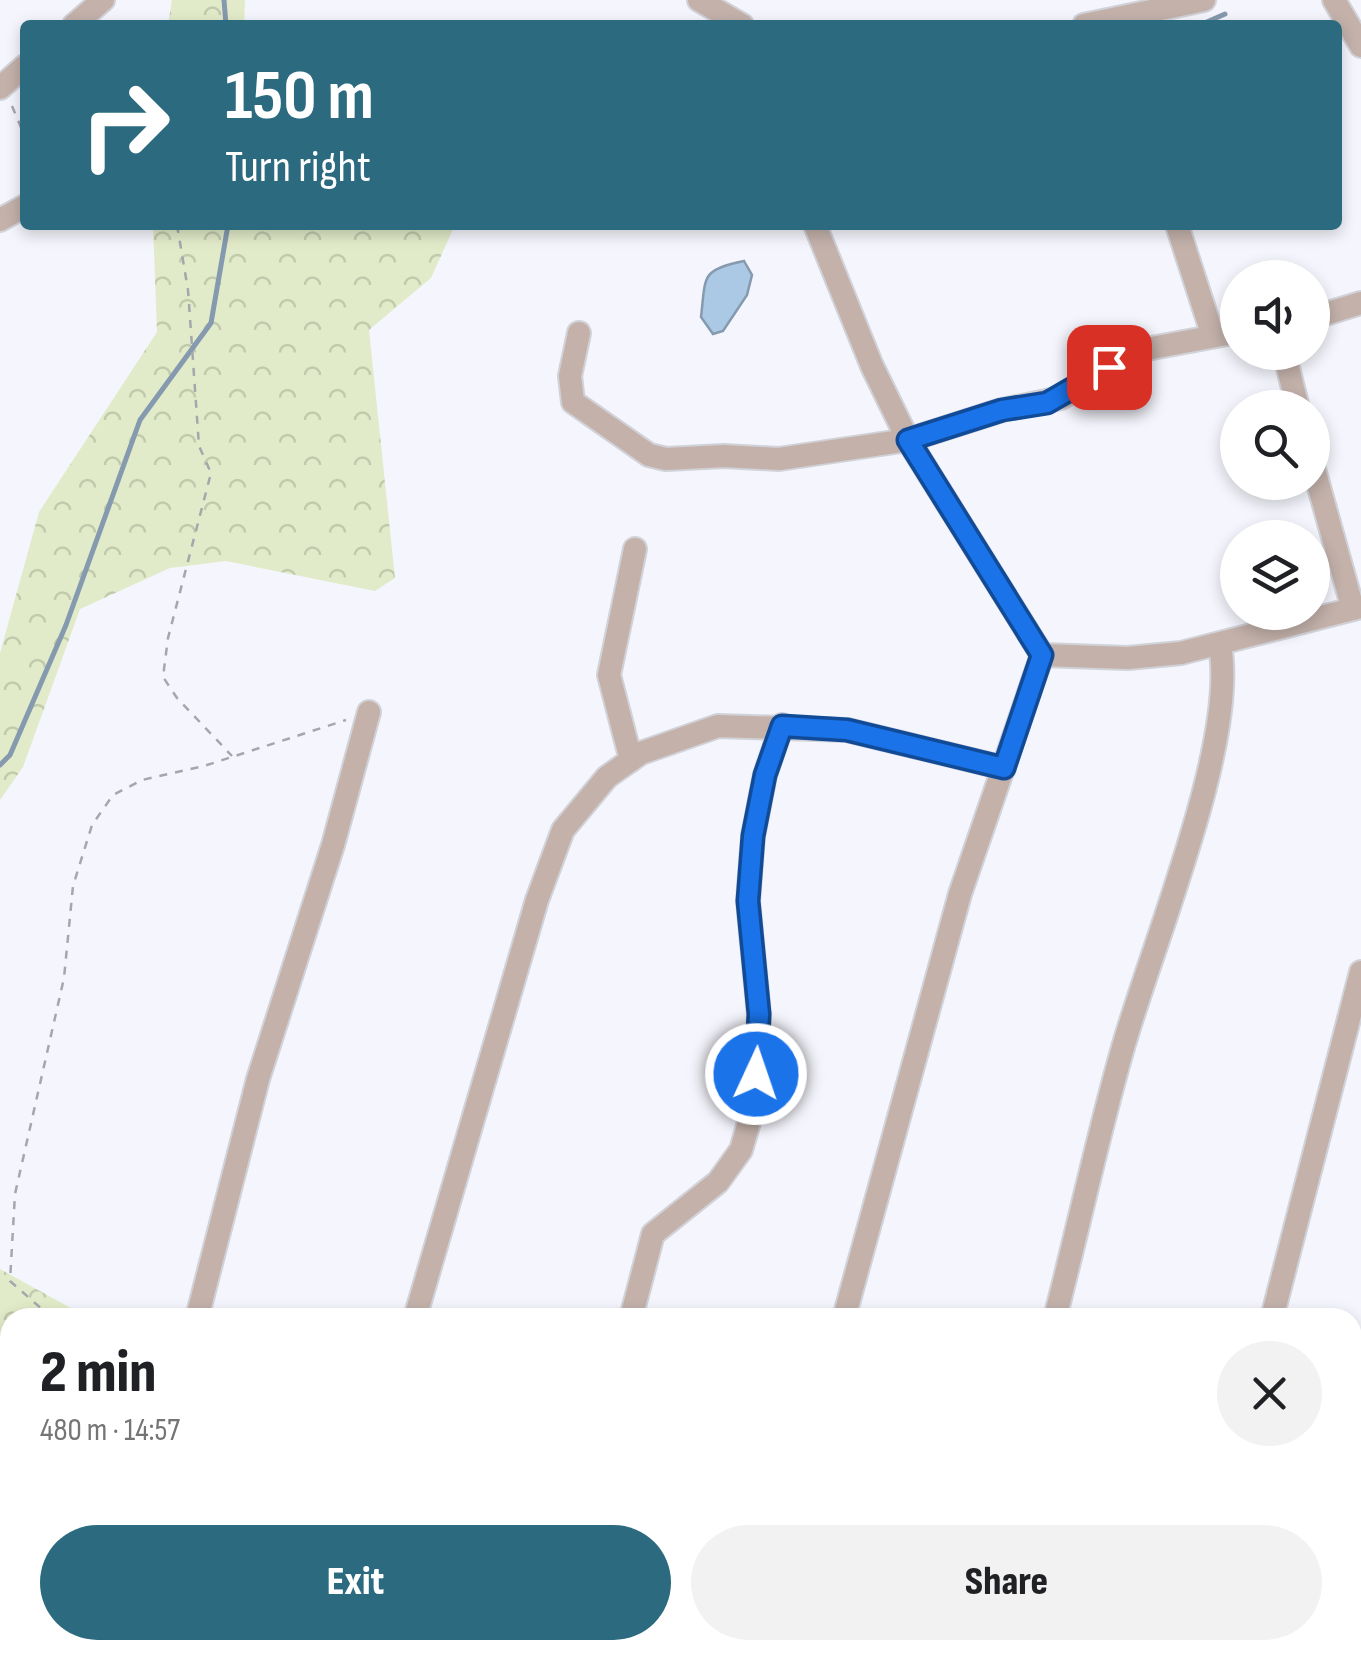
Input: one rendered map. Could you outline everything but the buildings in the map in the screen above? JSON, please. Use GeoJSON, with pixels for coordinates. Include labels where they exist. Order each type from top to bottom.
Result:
{"type":"FeatureCollection","features":[{"type":"Feature","properties":{"kind":"lane"},"geometry":{"type":"LineString","coordinates":[[80,20],[102,0]]}},
{"type":"Feature","properties":{"kind":"lane"},"geometry":{"type":"LineString","coordinates":[[699,0],[733,20]]}},
{"type":"Feature","properties":{"kind":"lane"},"geometry":{"type":"LineString","coordinates":[[1108,20],[1204,0]]}},
{"type":"Feature","properties":{"kind":"lane"},"geometry":{"type":"LineString","coordinates":[[1334,0],[1361,46]]}},
{"type":"Feature","properties":{"kind":"lane"},"geometry":{"type":"LineString","coordinates":[[817,230],[872,366],[908,440],[1042,655]]}},
{"type":"Feature","properties":{"kind":"lane"},"geometry":{"type":"LineString","coordinates":[[1178,230],[1213,336]]}},
{"type":"Feature","properties":{"kind":"lane"},"geometry":{"type":"LineString","coordinates":[[1330,312],[1361,303]]}},
{"type":"Feature","properties":{"kind":"lane"},"geometry":{"type":"LineString","coordinates":[[579,333],[570,376],[573,402],[649,455],[779,459],[908,440],[1002,410],[1047,403],[1141,350],[1220,335]]}},
{"type":"Feature","properties":{"kind":"lane"},"geometry":{"type":"LineString","coordinates":[[1042,655],[1128,658],[1220,646],[1357,608],[1324,500]]}},
{"type":"Feature","properties":{"kind":"lane"},"geometry":{"type":"LineString","coordinates":[[630,760],[609,674],[614,633],[635,550]]}},
{"type":"Feature","properties":{"kind":"lane"},"geometry":{"type":"LineString","coordinates":[[1058,1308],[1122,1051],[1206,775],[1220,706],[1224,666],[1220,646]]}},
{"type":"Feature","properties":{"kind":"lane"},"geometry":{"type":"LineString","coordinates":[[847,1308],[960,894],[1042,655]]}},
{"type":"Feature","properties":{"kind":"lane"},"geometry":{"type":"LineString","coordinates":[[200,1308],[258,1079],[333,845],[369,712]]}},
{"type":"Feature","properties":{"kind":"lane"},"geometry":{"type":"LineString","coordinates":[[418,1308],[510,987],[563,830],[607,777],[630,760],[718,726],[847,730],[1004,768]]}},
{"type":"Feature","properties":{"kind":"lane"},"geometry":{"type":"LineString","coordinates":[[633,1308],[652,1234],[718,1182],[741,1150],[754,1105],[759,1014],[748,901],[762,790],[782,726]]}},
{"type":"Feature","properties":{"kind":"lane"},"geometry":{"type":"LineString","coordinates":[[1275,1308],[1361,972]]}},
{"type":"Feature","properties":{"kind":"path"},"geometry":{"type":"LineString","coordinates":[[2,87],[20,126]]}},
{"type":"Feature","properties":{"kind":"path"},"geometry":{"type":"LineString","coordinates":[[178,230],[188,290],[189,349],[193,354],[199,446],[211,473],[168,638],[163,677],[177,698],[232,757]]}},
{"type":"Feature","properties":{"kind":"path"},"geometry":{"type":"LineString","coordinates":[[41,1308],[10,1281],[16,1194],[64,978],[73,886],[87,839],[113,795],[142,780],[232,757],[369,712]]}},
{"type":"Feature","properties":{"kind":"green space"},"geometry":{"type":"Polygon","coordinates":[[[172,0],[245,0],[244,20],[169,20],[172,0]]]}},
{"type":"Feature","properties":{"kind":"green space"},"geometry":{"type":"Polygon","coordinates":[[[153,230],[453,230],[431,278],[369,330],[395,578],[375,591],[226,561],[170,568],[80,609],[23,767],[0,800],[0,653],[39,512],[157,332],[153,230]]]}},
{"type":"Feature","properties":{"kind":"green space"},"geometry":{"type":"Polygon","coordinates":[[[0,1269],[71,1308],[0,1308],[0,1269]]]}},
{"type":"Feature","properties":{"kind":"water"},"geometry":{"type":"Polygon","coordinates":[[[744,261],[752,275],[747,295],[723,331],[713,334],[701,317],[705,284],[712,272],[744,261]]]}},
{"type":"Feature","properties":{"kind":"waterway"},"geometry":{"type":"LineString","coordinates":[[224,0],[226,20]]}},
{"type":"Feature","properties":{"kind":"waterway"},"geometry":{"type":"LineString","coordinates":[[1211,20],[1225,14]]}},
{"type":"Feature","properties":{"kind":"waterway"},"geometry":{"type":"LineString","coordinates":[[0,765],[10,755],[66,625],[140,420],[211,323],[227,230]]}},
{"type":"Feature","properties":{"kind":"route"},"geometry":{"type":"LineString","coordinates":[[756,1074],[759,1014],[748,901],[753,836],[765,775],[782,726],[847,730],[1004,768],[1042,655],[908,440],[1002,410],[1047,403],[1109,367]]}}]}
